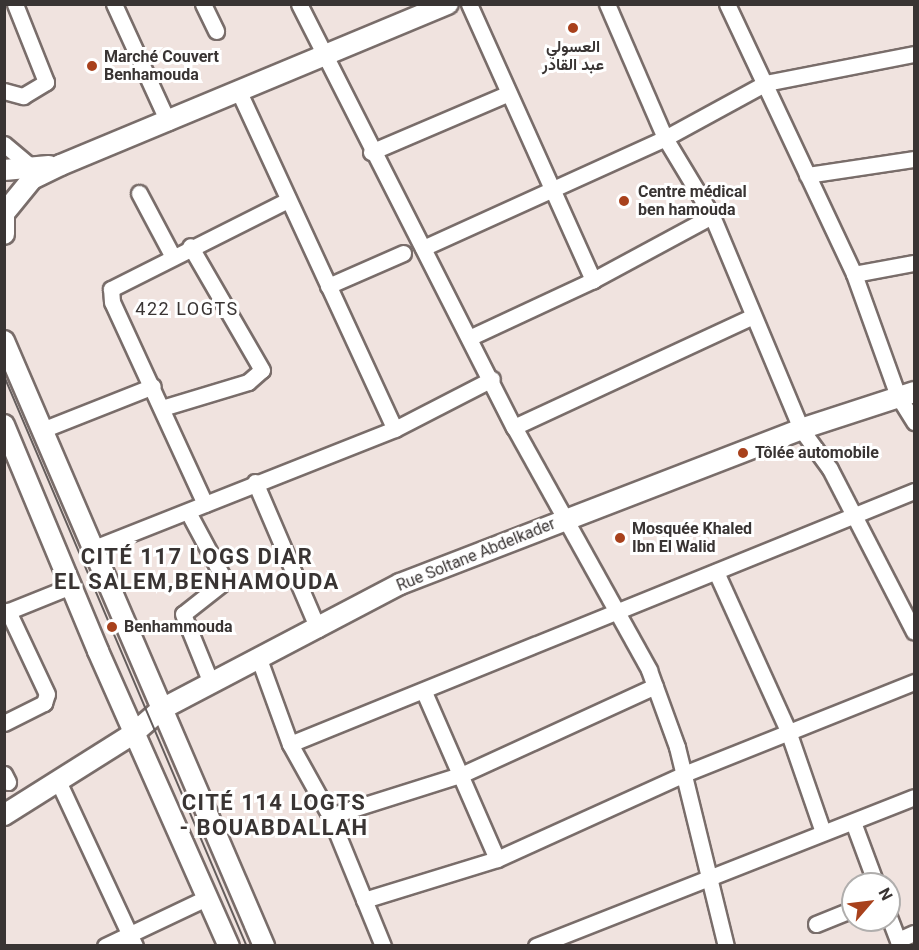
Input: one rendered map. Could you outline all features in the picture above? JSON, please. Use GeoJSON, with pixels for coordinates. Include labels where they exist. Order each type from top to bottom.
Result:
{"type":"FeatureCollection","features":[{"type":"Feature","properties":{"kind":"main road"},"geometry":{"type":"LineString","coordinates":[[4,234],[5,208],[32,179],[448,4]]}},
{"type":"Feature","properties":{"kind":"main road"},"geometry":{"type":"LineString","coordinates":[[4,170],[61,165]]}},
{"type":"Feature","properties":{"kind":"main road"},"geometry":{"type":"LineString","coordinates":[[4,341],[94,549],[160,710],[264,945]]}},
{"type":"Feature","properties":{"kind":"main road","name":"Rue Soltane Abdelkader"},"geometry":{"type":"LineString","coordinates":[[4,815],[134,733],[160,710],[411,579],[801,429],[906,394]]}},
{"type":"Feature","properties":{"kind":"main road"},"geometry":{"type":"LineString","coordinates":[[4,425],[134,733],[229,945]]}},
{"type":"Feature","properties":{"kind":"street"},"geometry":{"type":"LineString","coordinates":[[4,91],[23,96],[46,82],[15,4]]}},
{"type":"Feature","properties":{"kind":"street"},"geometry":{"type":"LineString","coordinates":[[114,4],[168,122]]}},
{"type":"Feature","properties":{"kind":"street"},"geometry":{"type":"LineString","coordinates":[[203,4],[216,31]]}},
{"type":"Feature","properties":{"kind":"street"},"geometry":{"type":"LineString","coordinates":[[299,4],[371,152],[471,337],[514,427],[567,519],[655,686],[684,774],[726,945]]}},
{"type":"Feature","properties":{"kind":"street"},"geometry":{"type":"LineString","coordinates":[[469,4],[548,188],[593,280]]}},
{"type":"Feature","properties":{"kind":"street"},"geometry":{"type":"LineString","coordinates":[[607,4],[665,138],[712,216],[751,317],[801,429],[830,469],[852,516],[915,632]]}},
{"type":"Feature","properties":{"kind":"street"},"geometry":{"type":"LineString","coordinates":[[727,4],[854,274],[906,394],[915,422]]}},
{"type":"Feature","properties":{"kind":"street"},"geometry":{"type":"LineString","coordinates":[[423,248],[548,188],[665,138],[766,83],[915,54]]}},
{"type":"Feature","properties":{"kind":"street"},"geometry":{"type":"LineString","coordinates":[[239,92],[395,429]]}},
{"type":"Feature","properties":{"kind":"street"},"geometry":{"type":"LineString","coordinates":[[371,152],[507,94]]}},
{"type":"Feature","properties":{"kind":"street"},"geometry":{"type":"LineString","coordinates":[[4,144],[33,168]]}},
{"type":"Feature","properties":{"kind":"street"},"geometry":{"type":"LineString","coordinates":[[807,175],[915,159]]}},
{"type":"Feature","properties":{"kind":"street"},"geometry":{"type":"LineString","coordinates":[[139,193],[172,255]]}},
{"type":"Feature","properties":{"kind":"street"},"geometry":{"type":"LineString","coordinates":[[205,504],[153,386],[112,302],[111,289],[172,255],[288,200]]}},
{"type":"Feature","properties":{"kind":"street"},"geometry":{"type":"LineString","coordinates":[[471,337],[593,280],[712,216]]}},
{"type":"Feature","properties":{"kind":"street"},"geometry":{"type":"LineString","coordinates":[[162,408],[248,382],[262,370],[190,246]]}},
{"type":"Feature","properties":{"kind":"street"},"geometry":{"type":"LineString","coordinates":[[328,286],[403,253]]}},
{"type":"Feature","properties":{"kind":"street"},"geometry":{"type":"LineString","coordinates":[[854,274],[915,263]]}},
{"type":"Feature","properties":{"kind":"street"},"geometry":{"type":"LineString","coordinates":[[514,427],[751,317]]}},
{"type":"Feature","properties":{"kind":"street"},"geometry":{"type":"LineString","coordinates":[[94,549],[188,512],[255,482],[395,429],[492,380]]}},
{"type":"Feature","properties":{"kind":"street"},"geometry":{"type":"LineString","coordinates":[[42,430],[153,386]]}},
{"type":"Feature","properties":{"kind":"street"},"geometry":{"type":"LineString","coordinates":[[255,482],[318,629]]}},
{"type":"Feature","properties":{"kind":"street"},"geometry":{"type":"LineString","coordinates":[[290,744],[617,615],[915,490]]}},
{"type":"Feature","properties":{"kind":"street"},"geometry":{"type":"LineString","coordinates":[[188,512],[225,584],[183,614],[212,683]]}},
{"type":"Feature","properties":{"kind":"street"},"geometry":{"type":"LineString","coordinates":[[716,572],[788,731],[823,832]]}},
{"type":"Feature","properties":{"kind":"street"},"geometry":{"type":"LineString","coordinates":[[4,723],[44,702],[47,694],[7,612],[71,586]]}},
{"type":"Feature","properties":{"kind":"street"},"geometry":{"type":"LineString","coordinates":[[259,659],[290,744],[330,816],[383,945]]}},
{"type":"Feature","properties":{"kind":"street"},"geometry":{"type":"LineString","coordinates":[[364,900],[497,859],[684,774],[915,682]]}},
{"type":"Feature","properties":{"kind":"street"},"geometry":{"type":"LineString","coordinates":[[330,816],[463,774],[655,686]]}},
{"type":"Feature","properties":{"kind":"street"},"geometry":{"type":"LineString","coordinates":[[424,692],[463,774],[497,859]]}},
{"type":"Feature","properties":{"kind":"street"},"geometry":{"type":"LineString","coordinates":[[58,781],[131,942]]}},
{"type":"Feature","properties":{"kind":"street"},"geometry":{"type":"LineString","coordinates":[[536,945],[708,874],[853,822],[915,797]]}},
{"type":"Feature","properties":{"kind":"street"},"geometry":{"type":"LineString","coordinates":[[853,822],[872,872]]}},
{"type":"Feature","properties":{"kind":"street"},"geometry":{"type":"LineString","coordinates":[[105,945],[131,942],[208,897]]}},
{"type":"Feature","properties":{"kind":"street"},"geometry":{"type":"LineString","coordinates":[[816,924],[841,914]]}},
{"type":"Feature","properties":{"kind":"street"},"geometry":{"type":"LineString","coordinates":[[899,943],[915,933]]}},
{"type":"Feature","properties":{"kind":"tram line"},"geometry":{"type":"LineString","coordinates":[[4,375],[247,946]]}},
{"type":"Feature","properties":{"kind":"place","name":"العسولي عبد القادر"},"geometry":{"type":"Point","coordinates":[573,28]}},
{"type":"Feature","properties":{"kind":"place","name":"Marché Couvert Benhamouda"},"geometry":{"type":"Point","coordinates":[92,66]}},
{"type":"Feature","properties":{"kind":"place","name":"Centre médical ben hamouda"},"geometry":{"type":"Point","coordinates":[624,201]}},
{"type":"Feature","properties":{"kind":"place","name":"Tôlée automobile"},"geometry":{"type":"Point","coordinates":[743,453]}},
{"type":"Feature","properties":{"kind":"place","name":"Mosquée Khaled Ibn El Walid"},"geometry":{"type":"Point","coordinates":[620,538]}},
{"type":"Feature","properties":{"kind":"place","name":"Benhammouda"},"geometry":{"type":"Point","coordinates":[112,627]}},
{"type":"Feature","properties":{"kind":"district","name":"422 LOGTS"},"geometry":{"type":"Point","coordinates":[187,309]}},
{"type":"Feature","properties":{"kind":"district","name":"CITÉ 117 LOGS DIAR EL SALEM,BENHAMOUDA"},"geometry":{"type":"Point","coordinates":[197,568]}},
{"type":"Feature","properties":{"kind":"district","name":"CITÉ 114 LOGTS - BOUABDALLAH"},"geometry":{"type":"Point","coordinates":[274,814]}}]}
